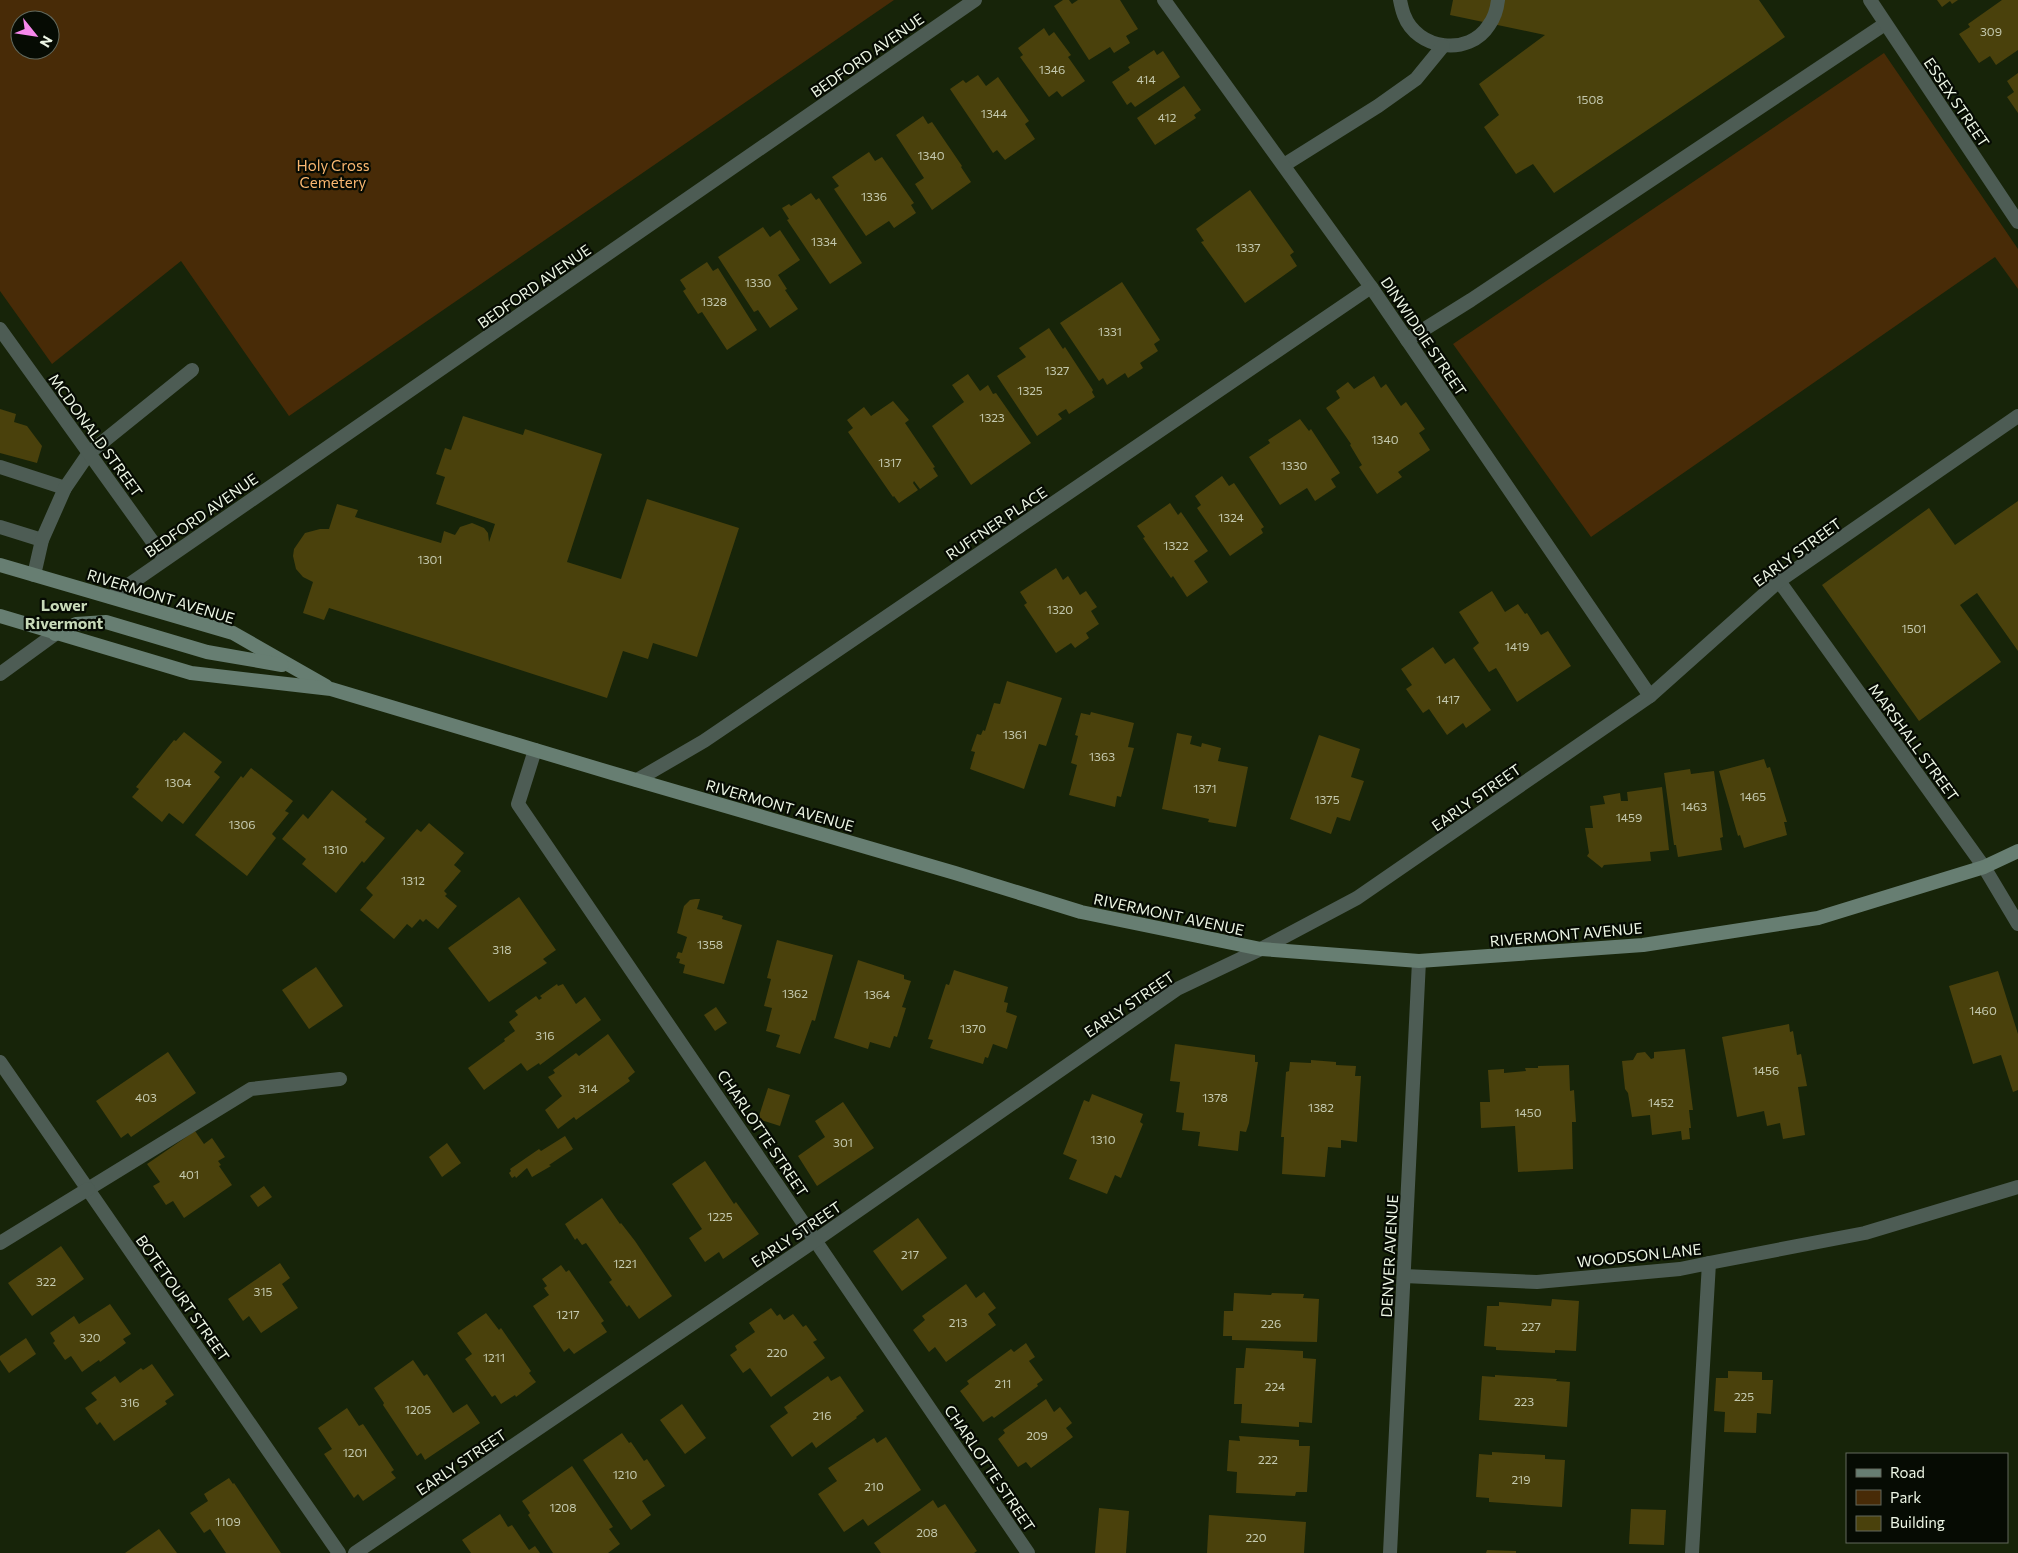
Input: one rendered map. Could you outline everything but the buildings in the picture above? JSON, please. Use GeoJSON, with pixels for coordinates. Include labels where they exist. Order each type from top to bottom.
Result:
{"type":"FeatureCollection","features":[{"type":"Feature","properties":{"kind":"main road","name":"RIVERMONT AVENUE"},"geometry":{"type":"LineString","coordinates":[[0,565],[233,633],[331,689]]}},
{"type":"Feature","properties":{"kind":"main road","name":"RIVERMONT AVENUE"},"geometry":{"type":"LineString","coordinates":[[0,616],[55,634],[191,673],[331,689],[955,872],[1081,912],[1261,949],[1419,961],[1643,944],[1818,918],[1984,867],[2018,851]]}},
{"type":"Feature","properties":{"kind":"main road"},"geometry":{"type":"LineString","coordinates":[[55,634],[76,624],[106,622],[206,652],[292,667]]}},
{"type":"Feature","properties":{"kind":"street","name":"BEDFORD AVENUE"},"geometry":{"type":"LineString","coordinates":[[111,597],[975,0]]}},
{"type":"Feature","properties":{"kind":"street","name":"DINWIDDIE STREET"},"geometry":{"type":"LineString","coordinates":[[1164,0],[1371,288],[1650,696]]}},
{"type":"Feature","properties":{"kind":"street"},"geometry":{"type":"LineString","coordinates":[[1400,0],[1404,16],[1414,31],[1427,41],[1443,46],[1460,45],[1476,38],[1489,27],[1496,13],[1498,0]]}},
{"type":"Feature","properties":{"kind":"street","name":"ESSEX STREET"},"geometry":{"type":"LineString","coordinates":[[1870,0],[2018,222]]}},
{"type":"Feature","properties":{"kind":"street"},"geometry":{"type":"LineString","coordinates":[[1407,340],[1471,300],[1885,24]]}},
{"type":"Feature","properties":{"kind":"street"},"geometry":{"type":"LineString","coordinates":[[1284,165],[1416,80],[1443,46]]}},
{"type":"Feature","properties":{"kind":"street","name":"RUFFNER PLACE"},"geometry":{"type":"LineString","coordinates":[[637,780],[704,741],[1371,288]]}},
{"type":"Feature","properties":{"kind":"street","name":"MCDONALD STREET"},"geometry":{"type":"LineString","coordinates":[[2,333],[165,559]]}},
{"type":"Feature","properties":{"kind":"street"},"geometry":{"type":"LineString","coordinates":[[34,575],[42,540],[64,488],[89,453],[192,370]]}},
{"type":"Feature","properties":{"kind":"street","name":"EARLY STREET"},"geometry":{"type":"LineString","coordinates":[[355,1553],[816,1240],[1177,989],[1261,949],[1357,898],[1650,696],[1779,581],[2018,416]]}},
{"type":"Feature","properties":{"kind":"street"},"geometry":{"type":"LineString","coordinates":[[0,467],[64,488]]}},
{"type":"Feature","properties":{"kind":"street"},"geometry":{"type":"LineString","coordinates":[[0,527],[42,540]]}},
{"type":"Feature","properties":{"kind":"street","name":"MARSHALL STREET"},"geometry":{"type":"LineString","coordinates":[[1779,581],[1984,867],[2018,924]]}},
{"type":"Feature","properties":{"kind":"street"},"geometry":{"type":"LineString","coordinates":[[0,674],[55,634]]}},
{"type":"Feature","properties":{"kind":"street","name":"CHARLOTTE STREET"},"geometry":{"type":"LineString","coordinates":[[535,750],[518,804],[1028,1553]]}},
{"type":"Feature","properties":{"kind":"street","name":"DENVER AVENUE"},"geometry":{"type":"LineString","coordinates":[[1390,1553],[1419,961]]}},
{"type":"Feature","properties":{"kind":"street","name":"BOTETOURT STREET"},"geometry":{"type":"LineString","coordinates":[[0,1062],[339,1553]]}},
{"type":"Feature","properties":{"kind":"street"},"geometry":{"type":"LineString","coordinates":[[0,1244],[251,1089],[340,1079]]}},
{"type":"Feature","properties":{"kind":"street"},"geometry":{"type":"LineString","coordinates":[[1710,1262],[1865,1233],[2018,1187]]}},
{"type":"Feature","properties":{"kind":"street","name":"WOODSON LANE"},"geometry":{"type":"LineString","coordinates":[[1404,1276],[1537,1282],[1680,1268],[1710,1262],[1692,1553]]}},
{"type":"Feature","properties":{"kind":"green space","name":"Holy Cross Cemetery"},"geometry":{"type":"Polygon","coordinates":[[[0,0],[894,0],[289,416],[181,261],[52,364],[0,291],[0,0]]]}},
{"type":"Feature","properties":{"kind":"green space"},"geometry":{"type":"Polygon","coordinates":[[[1884,53],[2018,249],[2018,289],[1995,257],[1591,537],[1453,344],[1884,53]]]}},
{"type":"Feature","properties":{"kind":"district","name":"Lower Rivermont"},"geometry":{"type":"Point","coordinates":[64,613]}}]}
